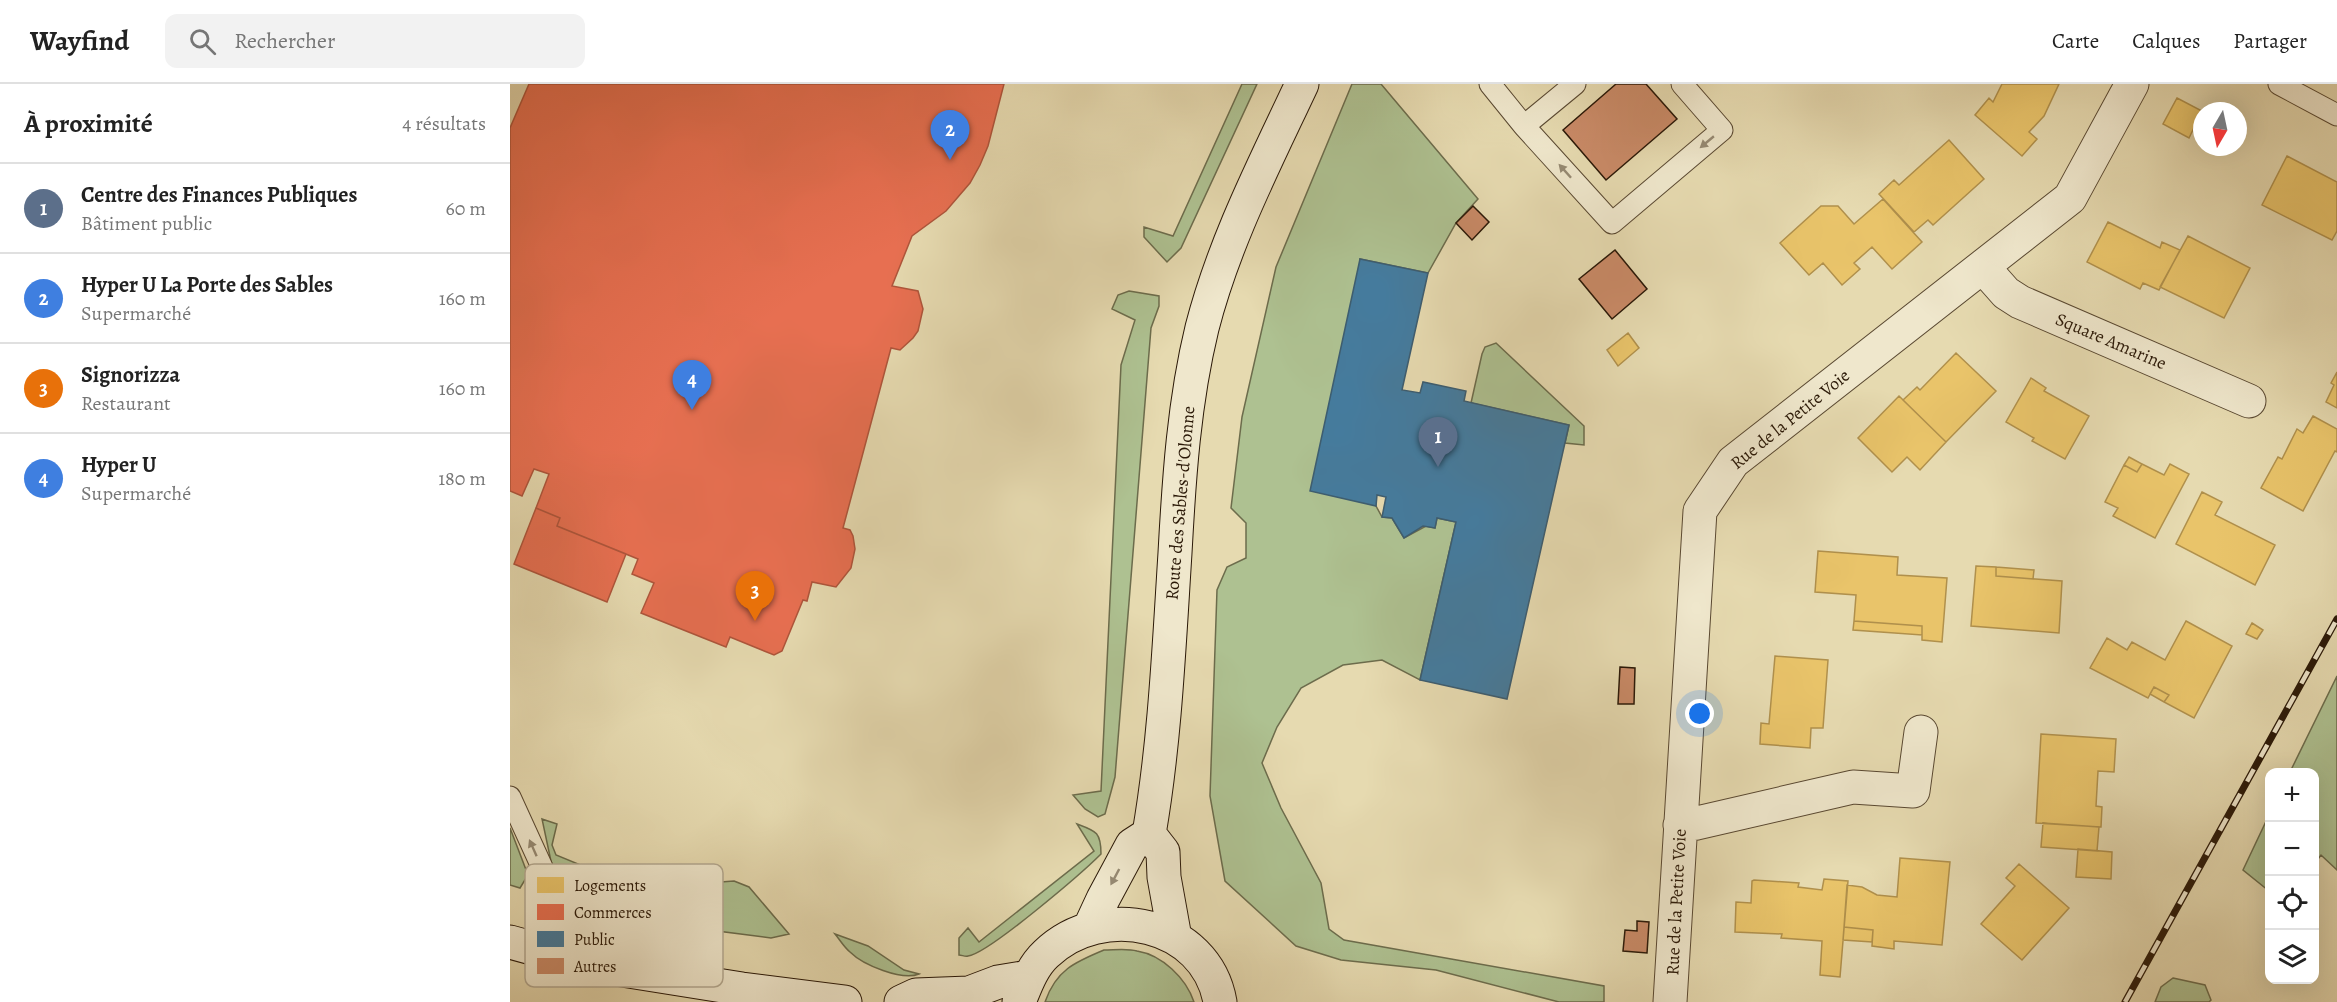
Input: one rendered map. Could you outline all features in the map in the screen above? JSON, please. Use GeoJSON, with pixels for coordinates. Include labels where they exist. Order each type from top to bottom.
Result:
{"type":"FeatureCollection","features":[{"type":"Feature","properties":{"kind":"main road","name":"Route des Sables-d'Olonne"},"geometry":{"type":"LineString","coordinates":[[1149,834],[1156,794],[1166,692],[1181,453],[1202,328],[1219,271],[1245,206],[1302,84]]}},
{"type":"Feature","properties":{"kind":"main road","name":"Rue de la Petite Voie"},"geometry":{"type":"LineString","coordinates":[[1670,1002],[1700,511],[1733,462],[2070,198],[2131,88]]}},
{"type":"Feature","properties":{"kind":"main road","name":"Square Amarine"},"geometry":{"type":"LineString","coordinates":[[1983,267],[2006,293],[2020,302],[2249,401]]}},
{"type":"Feature","properties":{"kind":"main road"},"geometry":{"type":"LineString","coordinates":[[1680,825],[1853,786],[1913,791],[1921,732]]}},
{"type":"Feature","properties":{"kind":"main road"},"geometry":{"type":"LineString","coordinates":[[1090,927],[1132,845],[1149,834],[1163,852],[1164,877],[1175,938]]}},
{"type":"Feature","properties":{"kind":"main road"},"geometry":{"type":"LineString","coordinates":[[901,1002],[916,995],[969,993],[998,982],[1024,990],[1044,955],[1065,938],[1090,927],[1119,923],[1148,927],[1175,938],[1194,953],[1226,999]]}},
{"type":"Feature","properties":{"kind":"main road"},"geometry":{"type":"LineString","coordinates":[[510,942],[525,946]]}},
{"type":"Feature","properties":{"kind":"main road"},"geometry":{"type":"LineString","coordinates":[[723,987],[845,1002]]}},
{"type":"Feature","properties":{"kind":"lane"},"geometry":{"type":"LineString","coordinates":[[1490,84],[1524,126],[1612,223],[1722,130],[1682,84]]}},
{"type":"Feature","properties":{"kind":"lane"},"geometry":{"type":"LineString","coordinates":[[1524,126],[1575,84]]}},
{"type":"Feature","properties":{"kind":"lane"},"geometry":{"type":"LineString","coordinates":[[2279,84],[2337,115]]}},
{"type":"Feature","properties":{"kind":"lane"},"geometry":{"type":"LineString","coordinates":[[510,797],[541,864]]}},
{"type":"Feature","properties":{"kind":"green space"},"geometry":{"type":"Polygon","coordinates":[[[1242,84],[1257,84],[1181,248],[1167,262],[1144,237],[1144,227],[1173,236],[1242,84]]]}},
{"type":"Feature","properties":{"kind":"green space"},"geometry":{"type":"Polygon","coordinates":[[[1352,84],[1381,84],[1478,199],[1456,223],[1428,273],[1360,259],[1376,506],[1382,517],[1392,518],[1404,538],[1426,526],[1435,528],[1437,518],[1456,522],[1420,680],[1382,660],[1343,665],[1301,688],[1277,727],[1262,763],[1281,808],[1321,883],[1329,929],[1344,940],[1604,986],[1604,1002],[1559,1002],[1436,970],[1341,960],[1296,946],[1225,881],[1210,796],[1217,590],[1227,567],[1246,558],[1246,523],[1231,508],[1242,417],[1276,267],[1352,84]]]}},
{"type":"Feature","properties":{"kind":"green space"},"geometry":{"type":"Polygon","coordinates":[[[1129,291],[1159,296],[1159,306],[1151,328],[1115,777],[1105,814],[1098,817],[1085,809],[1073,795],[1101,791],[1121,365],[1135,320],[1112,309],[1118,295],[1129,291]]]}},
{"type":"Feature","properties":{"kind":"green space"},"geometry":{"type":"Polygon","coordinates":[[[1496,343],[1584,426],[1584,445],[1565,443],[1569,425],[1471,403],[1482,354],[1485,347],[1496,343]]]}},
{"type":"Feature","properties":{"kind":"green space"},"geometry":{"type":"Polygon","coordinates":[[[2337,676],[2337,870],[2321,855],[2319,858],[2319,768],[2292,768],[2337,676]]]}},
{"type":"Feature","properties":{"kind":"green space"},"geometry":{"type":"Polygon","coordinates":[[[542,819],[557,824],[552,845],[556,855],[578,864],[552,864],[542,819]]]}},
{"type":"Feature","properties":{"kind":"green space"},"geometry":{"type":"Polygon","coordinates":[[[2265,823],[2265,888],[2243,870],[2265,823]]]}},
{"type":"Feature","properties":{"kind":"green space"},"geometry":{"type":"Polygon","coordinates":[[[1077,824],[1096,833],[1100,841],[1101,854],[1056,894],[995,942],[968,956],[959,955],[959,938],[968,928],[979,942],[1094,851],[1077,824]]]}},
{"type":"Feature","properties":{"kind":"green space"},"geometry":{"type":"Polygon","coordinates":[[[510,828],[525,867],[525,880],[520,888],[510,885],[510,828]]]}},
{"type":"Feature","properties":{"kind":"green space"},"geometry":{"type":"Polygon","coordinates":[[[734,881],[749,887],[789,934],[771,938],[723,932],[723,882],[734,881]]]}},
{"type":"Feature","properties":{"kind":"green space"},"geometry":{"type":"Polygon","coordinates":[[[835,934],[868,946],[904,970],[919,974],[912,976],[893,974],[873,967],[850,952],[835,934]]]}},
{"type":"Feature","properties":{"kind":"green space"},"geometry":{"type":"Polygon","coordinates":[[[1104,950],[1133,950],[1155,957],[1179,976],[1194,1002],[1045,1002],[1055,982],[1068,968],[1104,950]]]}},
{"type":"Feature","properties":{"kind":"green space"},"geometry":{"type":"Polygon","coordinates":[[[2173,978],[2205,985],[2211,1000],[2209,1002],[2155,1002],[2161,987],[2173,978]]]}},
{"type":"Feature","properties":{"kind":"building: Logements"},"geometry":{"type":"Polygon","coordinates":[[[2002,84],[2059,84],[2044,116],[2029,132],[2037,139],[2022,156],[1975,115],[1989,98],[1993,102],[2002,84]]]}},
{"type":"Feature","properties":{"kind":"building: Logements"},"geometry":{"type":"Polygon","coordinates":[[[2177,98],[2193,106],[2193,130],[2189,138],[2163,124],[2177,98]]]}},
{"type":"Feature","properties":{"kind":"building: Logements"},"geometry":{"type":"Polygon","coordinates":[[[1949,140],[1984,179],[1933,225],[1928,220],[1914,232],[1879,194],[1894,180],[1899,185],[1949,140]]]}},
{"type":"Feature","properties":{"kind":"building: Logements"},"geometry":{"type":"Polygon","coordinates":[[[2287,156],[2337,182],[2337,231],[2332,240],[2262,205],[2287,156]]]}},
{"type":"Feature","properties":{"kind":"building: Logements"},"geometry":{"type":"Polygon","coordinates":[[[1883,199],[1922,242],[1892,269],[1872,247],[1854,263],[1860,269],[1842,285],[1823,263],[1809,275],[1780,243],[1821,206],[1838,206],[1854,224],[1883,199]]]}},
{"type":"Feature","properties":{"kind":"building: Logements"},"geometry":{"type":"Polygon","coordinates":[[[2108,222],[2160,248],[2162,242],[2180,250],[2159,290],[2143,283],[2140,289],[2087,262],[2108,222]]]}},
{"type":"Feature","properties":{"kind":"building: Logements"},"geometry":{"type":"Polygon","coordinates":[[[2188,236],[2250,268],[2224,318],[2160,287],[2188,236]]]}},
{"type":"Feature","properties":{"kind":"building: Logements"},"geometry":{"type":"Polygon","coordinates":[[[1628,333],[1639,348],[1618,366],[1607,350],[1628,333]]]}},
{"type":"Feature","properties":{"kind":"building: Logements"},"geometry":{"type":"Polygon","coordinates":[[[1956,353],[1996,391],[1946,442],[1903,400],[1917,387],[1920,390],[1956,353]]]}},
{"type":"Feature","properties":{"kind":"building: Logements"},"geometry":{"type":"Polygon","coordinates":[[[2337,372],[2337,408],[2326,402],[2334,385],[2331,383],[2337,372]]]}},
{"type":"Feature","properties":{"kind":"building: Logements"},"geometry":{"type":"Polygon","coordinates":[[[2031,378],[2046,388],[2044,391],[2089,416],[2065,459],[2032,441],[2034,438],[2006,422],[2031,378]]]}},
{"type":"Feature","properties":{"kind":"building: Logements"},"geometry":{"type":"Polygon","coordinates":[[[1899,396],[1946,442],[1920,470],[1907,457],[1892,472],[1858,438],[1899,396]]]}},
{"type":"Feature","properties":{"kind":"building: Logements"},"geometry":{"type":"Polygon","coordinates":[[[2313,416],[2337,429],[2337,452],[2335,451],[2303,511],[2261,488],[2278,457],[2282,459],[2297,429],[2303,433],[2313,416]]]}},
{"type":"Feature","properties":{"kind":"building: Logements"},"geometry":{"type":"Polygon","coordinates":[[[2129,457],[2142,464],[2137,472],[2124,465],[2129,457]]]}},
{"type":"Feature","properties":{"kind":"building: Logements"},"geometry":{"type":"Polygon","coordinates":[[[2142,464],[2164,475],[2170,464],[2189,474],[2155,538],[2113,516],[2118,508],[2105,502],[2124,465],[2137,472],[2142,464]]]}},
{"type":"Feature","properties":{"kind":"building: Logements"},"geometry":{"type":"Polygon","coordinates":[[[2202,492],[2222,502],[2215,515],[2275,545],[2255,585],[2176,544],[2202,492]]]}},
{"type":"Feature","properties":{"kind":"building: Logements"},"geometry":{"type":"Polygon","coordinates":[[[1818,551],[1898,557],[1897,575],[1947,578],[1942,642],[1922,640],[1922,626],[1854,621],[1856,595],[1815,592],[1818,551]]]}},
{"type":"Feature","properties":{"kind":"building: Logements"},"geometry":{"type":"Polygon","coordinates":[[[1976,566],[1996,567],[1996,576],[2062,581],[2059,633],[1971,626],[1976,566]]]}},
{"type":"Feature","properties":{"kind":"building: Logements"},"geometry":{"type":"Polygon","coordinates":[[[1996,567],[2034,570],[2033,579],[1996,576],[1996,567]]]}},
{"type":"Feature","properties":{"kind":"building: Logements"},"geometry":{"type":"Polygon","coordinates":[[[1854,621],[1922,626],[1922,635],[1853,630],[1854,621]]]}},
{"type":"Feature","properties":{"kind":"building: Logements"},"geometry":{"type":"Polygon","coordinates":[[[2186,621],[2232,646],[2194,718],[2164,702],[2169,695],[2154,687],[2148,698],[2090,668],[2107,638],[2127,650],[2132,642],[2165,660],[2186,621]]]}},
{"type":"Feature","properties":{"kind":"building: Logements"},"geometry":{"type":"Polygon","coordinates":[[[2252,623],[2263,630],[2257,639],[2246,634],[2252,623]]]}},
{"type":"Feature","properties":{"kind":"building: Logements"},"geometry":{"type":"Polygon","coordinates":[[[1775,656],[1828,660],[1823,728],[1811,728],[1810,748],[1760,744],[1761,723],[1769,724],[1775,656]]]}},
{"type":"Feature","properties":{"kind":"building: Logements"},"geometry":{"type":"Polygon","coordinates":[[[2154,687],[2169,695],[2164,702],[2150,694],[2154,687]]]}},
{"type":"Feature","properties":{"kind":"building: Logements"},"geometry":{"type":"Polygon","coordinates":[[[2041,734],[2116,739],[2114,772],[2098,771],[2096,806],[2102,807],[2101,827],[2036,823],[2041,734]]]}},
{"type":"Feature","properties":{"kind":"building: Logements"},"geometry":{"type":"Polygon","coordinates":[[[2043,823],[2099,827],[2097,851],[2041,847],[2043,823]]]}},
{"type":"Feature","properties":{"kind":"building: Logements"},"geometry":{"type":"Polygon","coordinates":[[[2078,849],[2112,852],[2111,879],[2076,877],[2078,849]]]}},
{"type":"Feature","properties":{"kind":"building: Logements"},"geometry":{"type":"Polygon","coordinates":[[[1900,858],[1950,862],[1942,945],[1894,941],[1894,949],[1872,946],[1873,930],[1844,927],[1847,885],[1862,887],[1877,895],[1897,897],[1900,858]]]}},
{"type":"Feature","properties":{"kind":"building: Logements"},"geometry":{"type":"Polygon","coordinates":[[[2019,864],[2069,908],[2022,960],[1981,924],[2015,886],[2006,878],[2019,864]]]}},
{"type":"Feature","properties":{"kind":"building: Logements"},"geometry":{"type":"Polygon","coordinates":[[[1824,879],[1848,881],[1840,977],[1820,975],[1822,941],[1781,938],[1782,934],[1735,932],[1736,902],[1751,903],[1752,881],[1799,883],[1798,887],[1822,890],[1824,879]]]}},
{"type":"Feature","properties":{"kind":"building: Logements"},"geometry":{"type":"Polygon","coordinates":[[[1844,927],[1873,930],[1872,942],[1843,940],[1844,927]]]}},
{"type":"Feature","properties":{"kind":"building: Commerces"},"geometry":{"type":"Polygon","coordinates":[[[529,84],[1004,84],[988,146],[980,165],[970,183],[946,211],[912,236],[892,286],[918,291],[923,309],[918,331],[913,338],[900,350],[891,348],[843,528],[850,530],[853,536],[855,549],[851,568],[836,587],[812,582],[807,601],[803,600],[782,651],[774,655],[730,637],[726,647],[641,613],[654,583],[632,574],[638,559],[557,526],[560,518],[536,508],[549,474],[534,469],[522,496],[510,491],[510,128],[529,84]]]}},
{"type":"Feature","properties":{"kind":"building: Commerces"},"geometry":{"type":"Polygon","coordinates":[[[536,508],[560,518],[557,526],[626,554],[607,602],[514,564],[536,508]]]}},
{"type":"Feature","properties":{"kind":"building: Public"},"geometry":{"type":"Polygon","coordinates":[[[1360,259],[1428,273],[1402,390],[1420,393],[1423,382],[1466,391],[1464,401],[1569,425],[1507,699],[1420,680],[1456,522],[1437,518],[1435,528],[1423,526],[1404,538],[1392,518],[1382,517],[1386,497],[1377,495],[1376,506],[1310,491],[1360,259]]]}},
{"type":"Feature","properties":{"kind":"building: Autres"},"geometry":{"type":"Polygon","coordinates":[[[1616,84],[1646,84],[1677,119],[1606,180],[1563,130],[1616,84]]]}},
{"type":"Feature","properties":{"kind":"building: Autres"},"geometry":{"type":"Polygon","coordinates":[[[1473,206],[1489,222],[1472,240],[1456,223],[1473,206]]]}},
{"type":"Feature","properties":{"kind":"building: Autres"},"geometry":{"type":"Polygon","coordinates":[[[1615,250],[1647,289],[1612,319],[1579,279],[1615,250]]]}},
{"type":"Feature","properties":{"kind":"building: Autres"},"geometry":{"type":"Polygon","coordinates":[[[1620,667],[1635,668],[1634,704],[1618,704],[1620,667]]]}},
{"type":"Feature","properties":{"kind":"building: Autres"},"geometry":{"type":"Polygon","coordinates":[[[1637,921],[1649,922],[1647,953],[1623,951],[1625,930],[1637,931],[1637,921]]]}},
{"type":"Feature","properties":{"kind":"railway"},"geometry":{"type":"LineString","coordinates":[[2125,1002],[2337,619]]}},
{"type":"Feature","properties":{"kind":"place","name":"Hyper U La Porte des Sables"},"geometry":{"type":"Point","coordinates":[950,160]}},
{"type":"Feature","properties":{"kind":"place","name":"Hyper U"},"geometry":{"type":"Point","coordinates":[692,410]}},
{"type":"Feature","properties":{"kind":"place","name":"Centre des Finances Publiques"},"geometry":{"type":"Point","coordinates":[1438,467]}},
{"type":"Feature","properties":{"kind":"place","name":"Signorizza"},"geometry":{"type":"Point","coordinates":[755,621]}}]}
